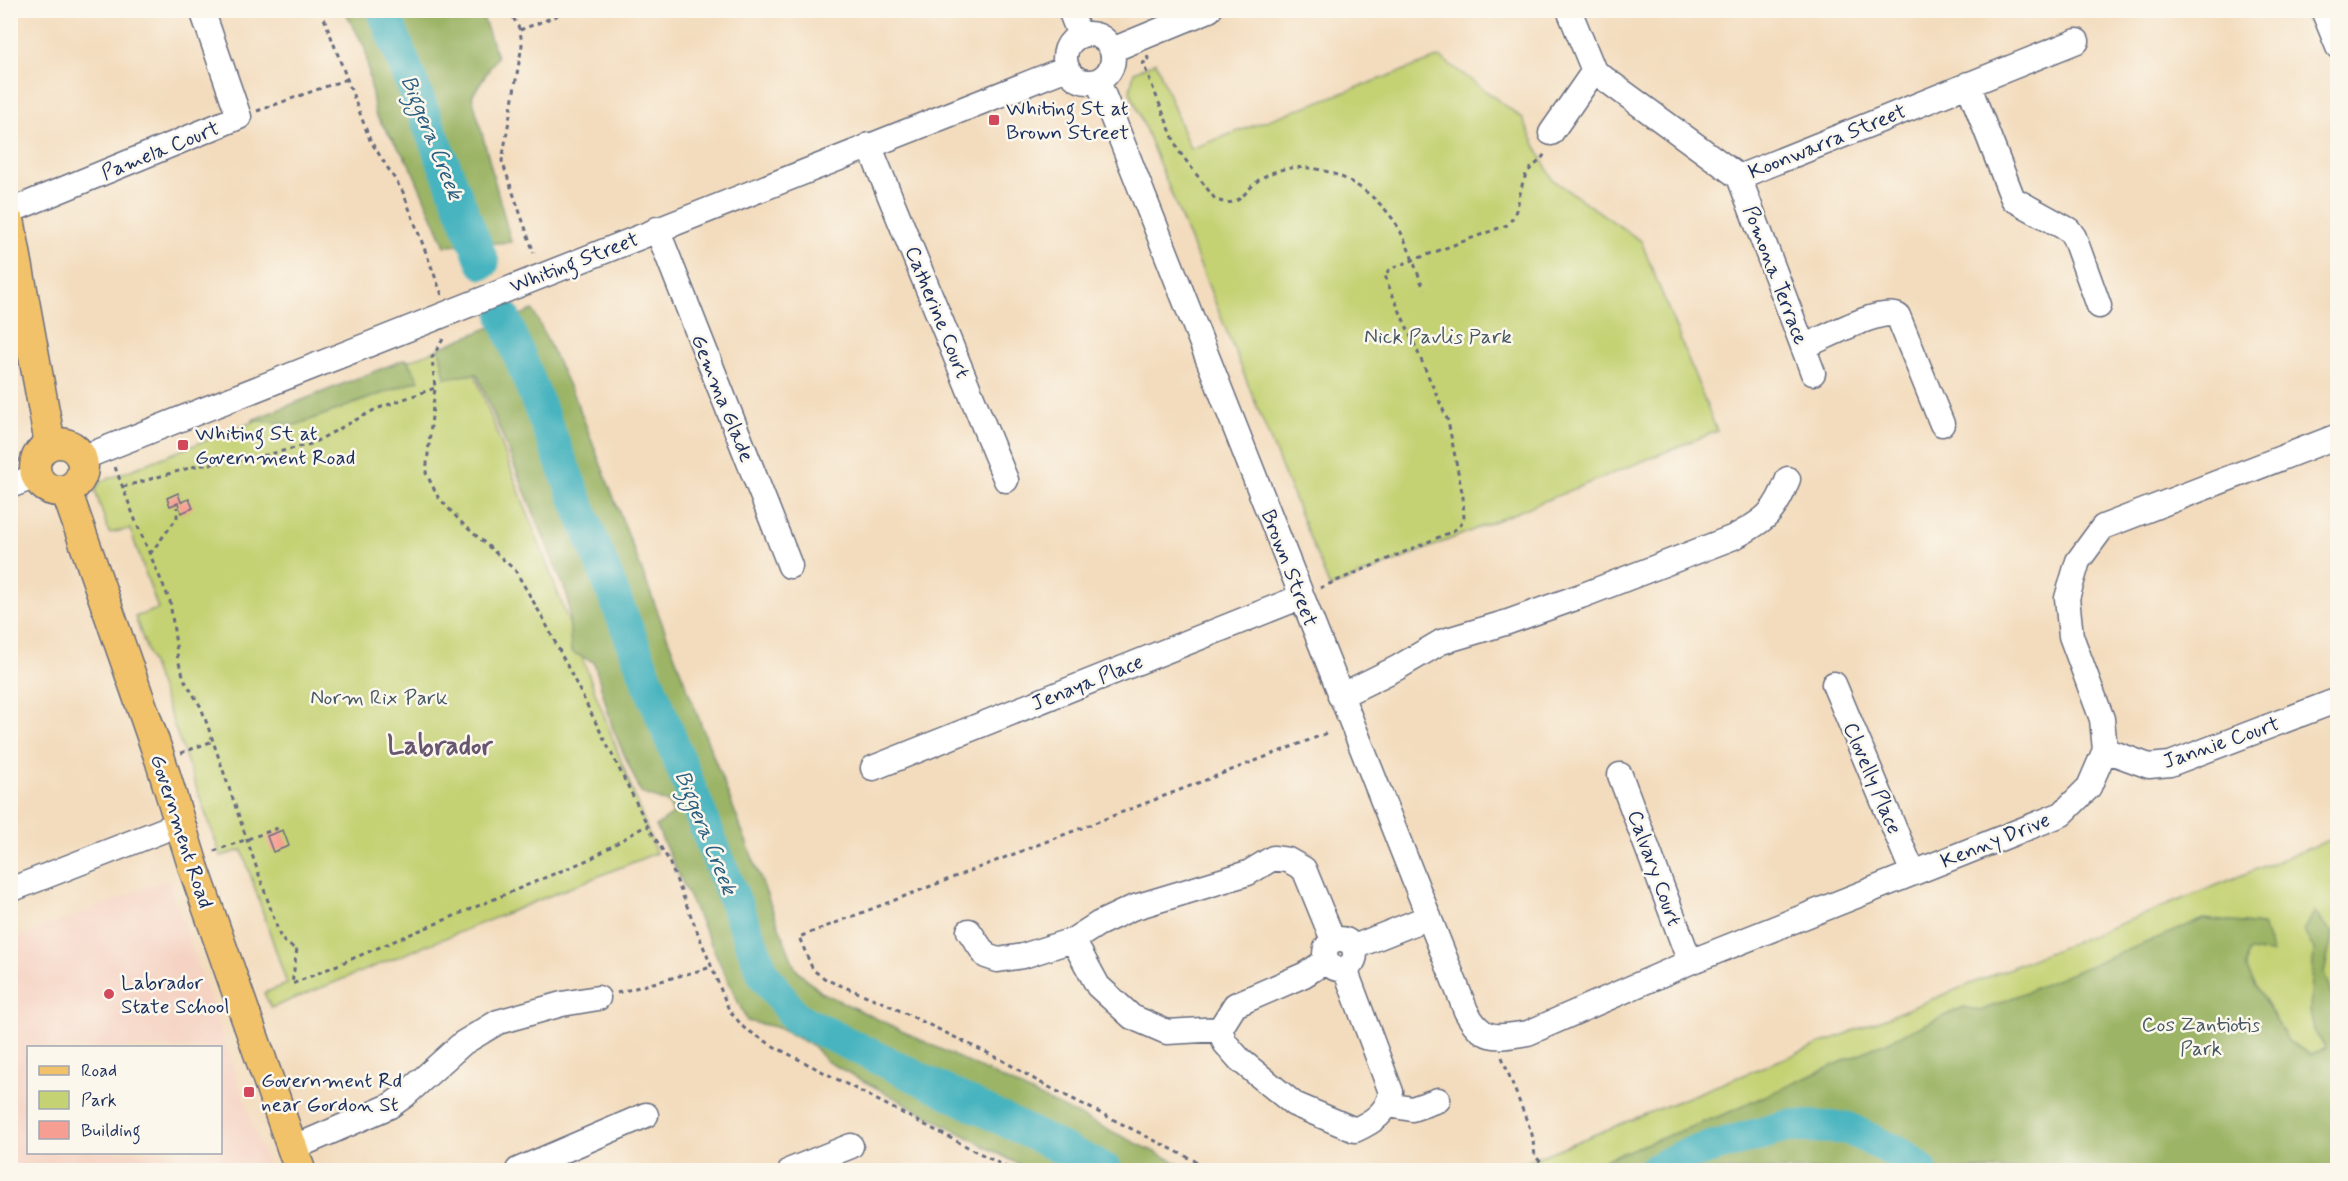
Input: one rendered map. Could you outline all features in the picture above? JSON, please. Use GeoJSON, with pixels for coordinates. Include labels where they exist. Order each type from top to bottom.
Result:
{"type":"FeatureCollection","features":[{"type":"Feature","properties":{"kind":"main road"},"geometry":{"type":"LineString","coordinates":[[11,226],[50,444]]}},
{"type":"Feature","properties":{"kind":"main road"},"geometry":{"type":"LineString","coordinates":[[66,443],[79,451],[82,458],[84,466],[79,481],[66,490],[57,492],[23,481],[34,466],[36,457],[50,444],[66,443]]}},
{"type":"Feature","properties":{"kind":"main road","name":"Government Road"},"geometry":{"type":"LineString","coordinates":[[66,490],[160,759],[179,824],[295,1160]]}},
{"type":"Feature","properties":{"kind":"street","name":"Pamela Court"},"geometry":{"type":"LineString","coordinates":[[11,226],[239,117],[202,10]]}},
{"type":"Feature","properties":{"kind":"street"},"geometry":{"type":"LineString","coordinates":[[1070,10],[1080,36]]}},
{"type":"Feature","properties":{"kind":"street"},"geometry":{"type":"LineString","coordinates":[[1112,50],[1209,10]]}},
{"type":"Feature","properties":{"kind":"street"},"geometry":{"type":"LineString","coordinates":[[1551,133],[1594,71],[1569,10]]}},
{"type":"Feature","properties":{"kind":"street"},"geometry":{"type":"LineString","coordinates":[[2323,10],[2337,47]]}},
{"type":"Feature","properties":{"kind":"street"},"geometry":{"type":"LineString","coordinates":[[1093,34],[1099,36],[1109,44],[1112,50],[1114,57],[1110,71],[1098,81],[1089,83],[1080,81],[1072,76],[1067,68],[1065,53],[1073,40],[1080,36],[1093,34]]}},
{"type":"Feature","properties":{"kind":"street","name":"Koonwarra Street"},"geometry":{"type":"LineString","coordinates":[[1594,71],[1738,177],[2077,41]]}},
{"type":"Feature","properties":{"kind":"street","name":"Whiting Street"},"geometry":{"type":"LineString","coordinates":[[82,458],[1067,68]]}},
{"type":"Feature","properties":{"kind":"street","name":"Brown Street"},"geometry":{"type":"LineString","coordinates":[[1098,81],[1472,1024],[1486,1035],[1500,1038]]}},
{"type":"Feature","properties":{"kind":"street"},"geometry":{"type":"LineString","coordinates":[[1968,84],[2011,193],[2017,202],[2069,230],[2074,237],[2099,306]]}},
{"type":"Feature","properties":{"kind":"street","name":"Catherine Court"},"geometry":{"type":"LineString","coordinates":[[870,145],[1006,480]]}},
{"type":"Feature","properties":{"kind":"street","name":"Pomona Terrace"},"geometry":{"type":"LineString","coordinates":[[1738,177],[1813,373]]}},
{"type":"Feature","properties":{"kind":"street","name":"Gemma Glade"},"geometry":{"type":"LineString","coordinates":[[657,229],[790,566]]}},
{"type":"Feature","properties":{"kind":"street"},"geometry":{"type":"LineString","coordinates":[[1803,347],[1878,315],[1892,303],[1942,424]]}},
{"type":"Feature","properties":{"kind":"street","name":"Kenny Drive"},"geometry":{"type":"LineString","coordinates":[[1500,1038],[1528,1033],[1690,962],[2062,814],[2089,787],[2104,750],[2102,719],[2071,636],[2067,598],[2078,561],[2103,527],[2337,436]]}},
{"type":"Feature","properties":{"kind":"street"},"geometry":{"type":"LineString","coordinates":[[1340,696],[1397,668],[1441,642],[1508,622],[1581,596],[1734,537],[1756,525],[1769,514],[1779,501],[1788,479]]}},
{"type":"Feature","properties":{"kind":"street","name":"Jenaya Place"},"geometry":{"type":"LineString","coordinates":[[873,768],[1301,597]]}},
{"type":"Feature","properties":{"kind":"street","name":"Clovelly Place"},"geometry":{"type":"LineString","coordinates":[[1834,684],[1913,873]]}},
{"type":"Feature","properties":{"kind":"street","name":"Jannie Court"},"geometry":{"type":"LineString","coordinates":[[2104,750],[2149,766],[2170,764],[2337,700]]}},
{"type":"Feature","properties":{"kind":"street","name":"Calvary Court"},"geometry":{"type":"LineString","coordinates":[[1620,775],[1690,962]]}},
{"type":"Feature","properties":{"kind":"street"},"geometry":{"type":"LineString","coordinates":[[10,890],[179,824]]}},
{"type":"Feature","properties":{"kind":"street"},"geometry":{"type":"LineString","coordinates":[[969,931],[986,956],[998,960],[1023,956],[1073,940],[1098,924],[1132,908],[1248,873],[1273,858],[1288,860],[1304,869],[1391,1092],[1389,1105],[1371,1123],[1355,1130],[1294,1104],[1240,1060],[1225,1043],[1220,1029]]}},
{"type":"Feature","properties":{"kind":"street"},"geometry":{"type":"LineString","coordinates":[[1220,1029],[1235,1005],[1304,975],[1339,954],[1429,917]]}},
{"type":"Feature","properties":{"kind":"street"},"geometry":{"type":"LineString","coordinates":[[1073,940],[1098,986],[1132,1017],[1167,1032],[1220,1029]]}},
{"type":"Feature","properties":{"kind":"street"},"geometry":{"type":"LineString","coordinates":[[295,1160],[405,1096],[464,1042],[498,1022],[562,1004],[598,998]]}},
{"type":"Feature","properties":{"kind":"street"},"geometry":{"type":"LineString","coordinates":[[1389,1105],[1412,1109],[1438,1100]]}},
{"type":"Feature","properties":{"kind":"street"},"geometry":{"type":"LineString","coordinates":[[519,1170],[646,1115]]}},
{"type":"Feature","properties":{"kind":"street"},"geometry":{"type":"LineString","coordinates":[[805,1168],[851,1146]]}},
{"type":"Feature","properties":{"kind":"path"},"geometry":{"type":"LineString","coordinates":[[321,10],[370,140],[404,192],[442,297]]}},
{"type":"Feature","properties":{"kind":"path"},"geometry":{"type":"LineString","coordinates":[[509,10],[520,30],[522,45],[502,161],[534,253]]}},
{"type":"Feature","properties":{"kind":"path"},"geometry":{"type":"LineString","coordinates":[[520,30],[572,10]]}},
{"type":"Feature","properties":{"kind":"path"},"geometry":{"type":"LineString","coordinates":[[1142,38],[1149,61],[1143,63],[1178,150],[1215,199],[1224,203],[1240,199],[1260,179],[1276,171],[1314,167],[1328,171],[1366,193],[1386,210],[1399,229],[1424,289]]}},
{"type":"Feature","properties":{"kind":"path"},"geometry":{"type":"LineString","coordinates":[[239,117],[347,79]]}},
{"type":"Feature","properties":{"kind":"path"},"geometry":{"type":"LineString","coordinates":[[1301,597],[1451,532],[1464,519],[1463,497],[1448,421],[1385,274],[1392,268],[1507,225],[1516,210],[1525,176],[1530,168],[1543,159],[1551,133]]}},
{"type":"Feature","properties":{"kind":"path"},"geometry":{"type":"LineString","coordinates":[[448,336],[441,340],[432,358],[435,388],[426,473],[438,497],[462,523],[489,544],[515,570],[544,620],[647,825],[668,859],[729,1010],[744,1028],[775,1047],[1012,1170]]}},
{"type":"Feature","properties":{"kind":"path"},"geometry":{"type":"LineString","coordinates":[[123,487],[196,466],[254,458],[311,444],[376,409],[435,388]]}},
{"type":"Feature","properties":{"kind":"path"},"geometry":{"type":"LineString","coordinates":[[119,465],[115,467],[170,601],[178,660],[185,681],[201,707],[280,936],[286,944],[297,949],[292,984],[591,858],[647,825]]}},
{"type":"Feature","properties":{"kind":"path"},"geometry":{"type":"LineString","coordinates":[[150,554],[177,518],[177,507]]}},
{"type":"Feature","properties":{"kind":"path"},"geometry":{"type":"LineString","coordinates":[[1213,1170],[1039,1082],[1002,1060],[882,1002],[826,980],[813,970],[799,937],[1330,732]]}},
{"type":"Feature","properties":{"kind":"path"},"geometry":{"type":"LineString","coordinates":[[180,753],[213,741]]}},
{"type":"Feature","properties":{"kind":"path"},"geometry":{"type":"LineString","coordinates":[[207,854],[281,827]]}},
{"type":"Feature","properties":{"kind":"path"},"geometry":{"type":"LineString","coordinates":[[598,998],[712,967]]}},
{"type":"Feature","properties":{"kind":"path"},"geometry":{"type":"LineString","coordinates":[[1500,1038],[1502,1060],[1532,1134],[1536,1156],[1540,1164],[1548,1170]]}},
{"type":"Feature","properties":{"kind":"path"},"geometry":{"type":"LineString","coordinates":[[1529,1170],[1540,1164]]}},
{"type":"Feature","properties":{"kind":"shaded area","name":"Labrador State School"},"geometry":{"type":"Polygon","coordinates":[[[168,879],[269,1170],[11,1170],[11,940],[168,879]]]}},
{"type":"Feature","properties":{"kind":"green space"},"geometry":{"type":"Polygon","coordinates":[[[345,11],[452,11],[484,20],[497,57],[472,96],[511,242],[445,246],[410,165],[375,114],[365,48],[345,11]]]}},
{"type":"Feature","properties":{"kind":"green space","name":"Nick Pavlis Park"},"geometry":{"type":"Polygon","coordinates":[[[1440,57],[1522,118],[1552,179],[1641,241],[1717,431],[1330,588],[1130,91],[1134,72],[1156,62],[1190,149],[1440,57]]]}},
{"type":"Feature","properties":{"kind":"green space"},"geometry":{"type":"Polygon","coordinates":[[[533,310],[578,405],[795,968],[821,992],[1180,1164],[1185,1170],[1029,1170],[826,1061],[813,1046],[776,1027],[747,1021],[656,826],[673,814],[669,803],[641,793],[613,729],[594,662],[571,652],[568,597],[477,374],[445,378],[439,348],[533,310]]]}},
{"type":"Feature","properties":{"kind":"green space","name":"Norm Rix Park"},"geometry":{"type":"Polygon","coordinates":[[[462,340],[656,853],[271,1008],[264,993],[287,984],[242,850],[221,856],[135,617],[158,609],[130,529],[109,533],[95,490],[100,482],[462,340]]]}},
{"type":"Feature","properties":{"kind":"green space"},"geometry":{"type":"Polygon","coordinates":[[[406,359],[419,380],[296,425],[252,420],[406,359]]]}},
{"type":"Feature","properties":{"kind":"green space","name":"Cos Zantiotis Park"},"geometry":{"type":"Polygon","coordinates":[[[2337,837],[2337,1170],[1506,1170],[2337,837]]]}},
{"type":"Feature","properties":{"kind":"green space","name":"Cos Zantiotis Park"},"geometry":{"type":"Polygon","coordinates":[[[2314,912],[2333,933],[2324,973],[2333,999],[2337,1033],[2337,1170],[1577,1170],[1725,1114],[1964,1007],[1980,1011],[2203,919],[2262,925],[2273,953],[2248,951],[2246,968],[2288,1041],[2311,1055],[2326,1048],[2314,1031],[2310,1010],[2314,950],[2304,931],[2314,912]]]}},
{"type":"Feature","properties":{"kind":"building"},"geometry":{"type":"Polygon","coordinates":[[[178,493],[181,502],[189,499],[193,508],[181,513],[178,503],[170,506],[167,498],[178,493]]]}},
{"type":"Feature","properties":{"kind":"building"},"geometry":{"type":"Polygon","coordinates":[[[283,830],[289,846],[273,852],[267,836],[283,830]]]}},
{"type":"Feature","properties":{"kind":"waterway","name":"Biggera Creek"},"geometry":{"type":"LineString","coordinates":[[383,10],[483,263]]}},
{"type":"Feature","properties":{"kind":"waterway","name":"Biggera Creek"},"geometry":{"type":"LineString","coordinates":[[504,317],[764,975],[796,1018],[1106,1170]]}},
{"type":"Feature","properties":{"kind":"waterway","name":"Biggera Creek"},"geometry":{"type":"LineString","coordinates":[[1654,1170],[1687,1154],[1789,1126],[1847,1128],[1904,1156],[1921,1170]]}},
{"type":"Feature","properties":{"kind":"place","name":"Whiting St at Brown Street"},"geometry":{"type":"Point","coordinates":[994,120]}},
{"type":"Feature","properties":{"kind":"place","name":"Whiting St at Government Road"},"geometry":{"type":"Point","coordinates":[183,445]}},
{"type":"Feature","properties":{"kind":"place","name":"Labrador State School"},"geometry":{"type":"Point","coordinates":[109,994]}},
{"type":"Feature","properties":{"kind":"place","name":"Government Rd near Gordon St"},"geometry":{"type":"Point","coordinates":[249,1092]}},
{"type":"Feature","properties":{"kind":"district","name":"Labrador"},"geometry":{"type":"Point","coordinates":[440,745]}}]}
